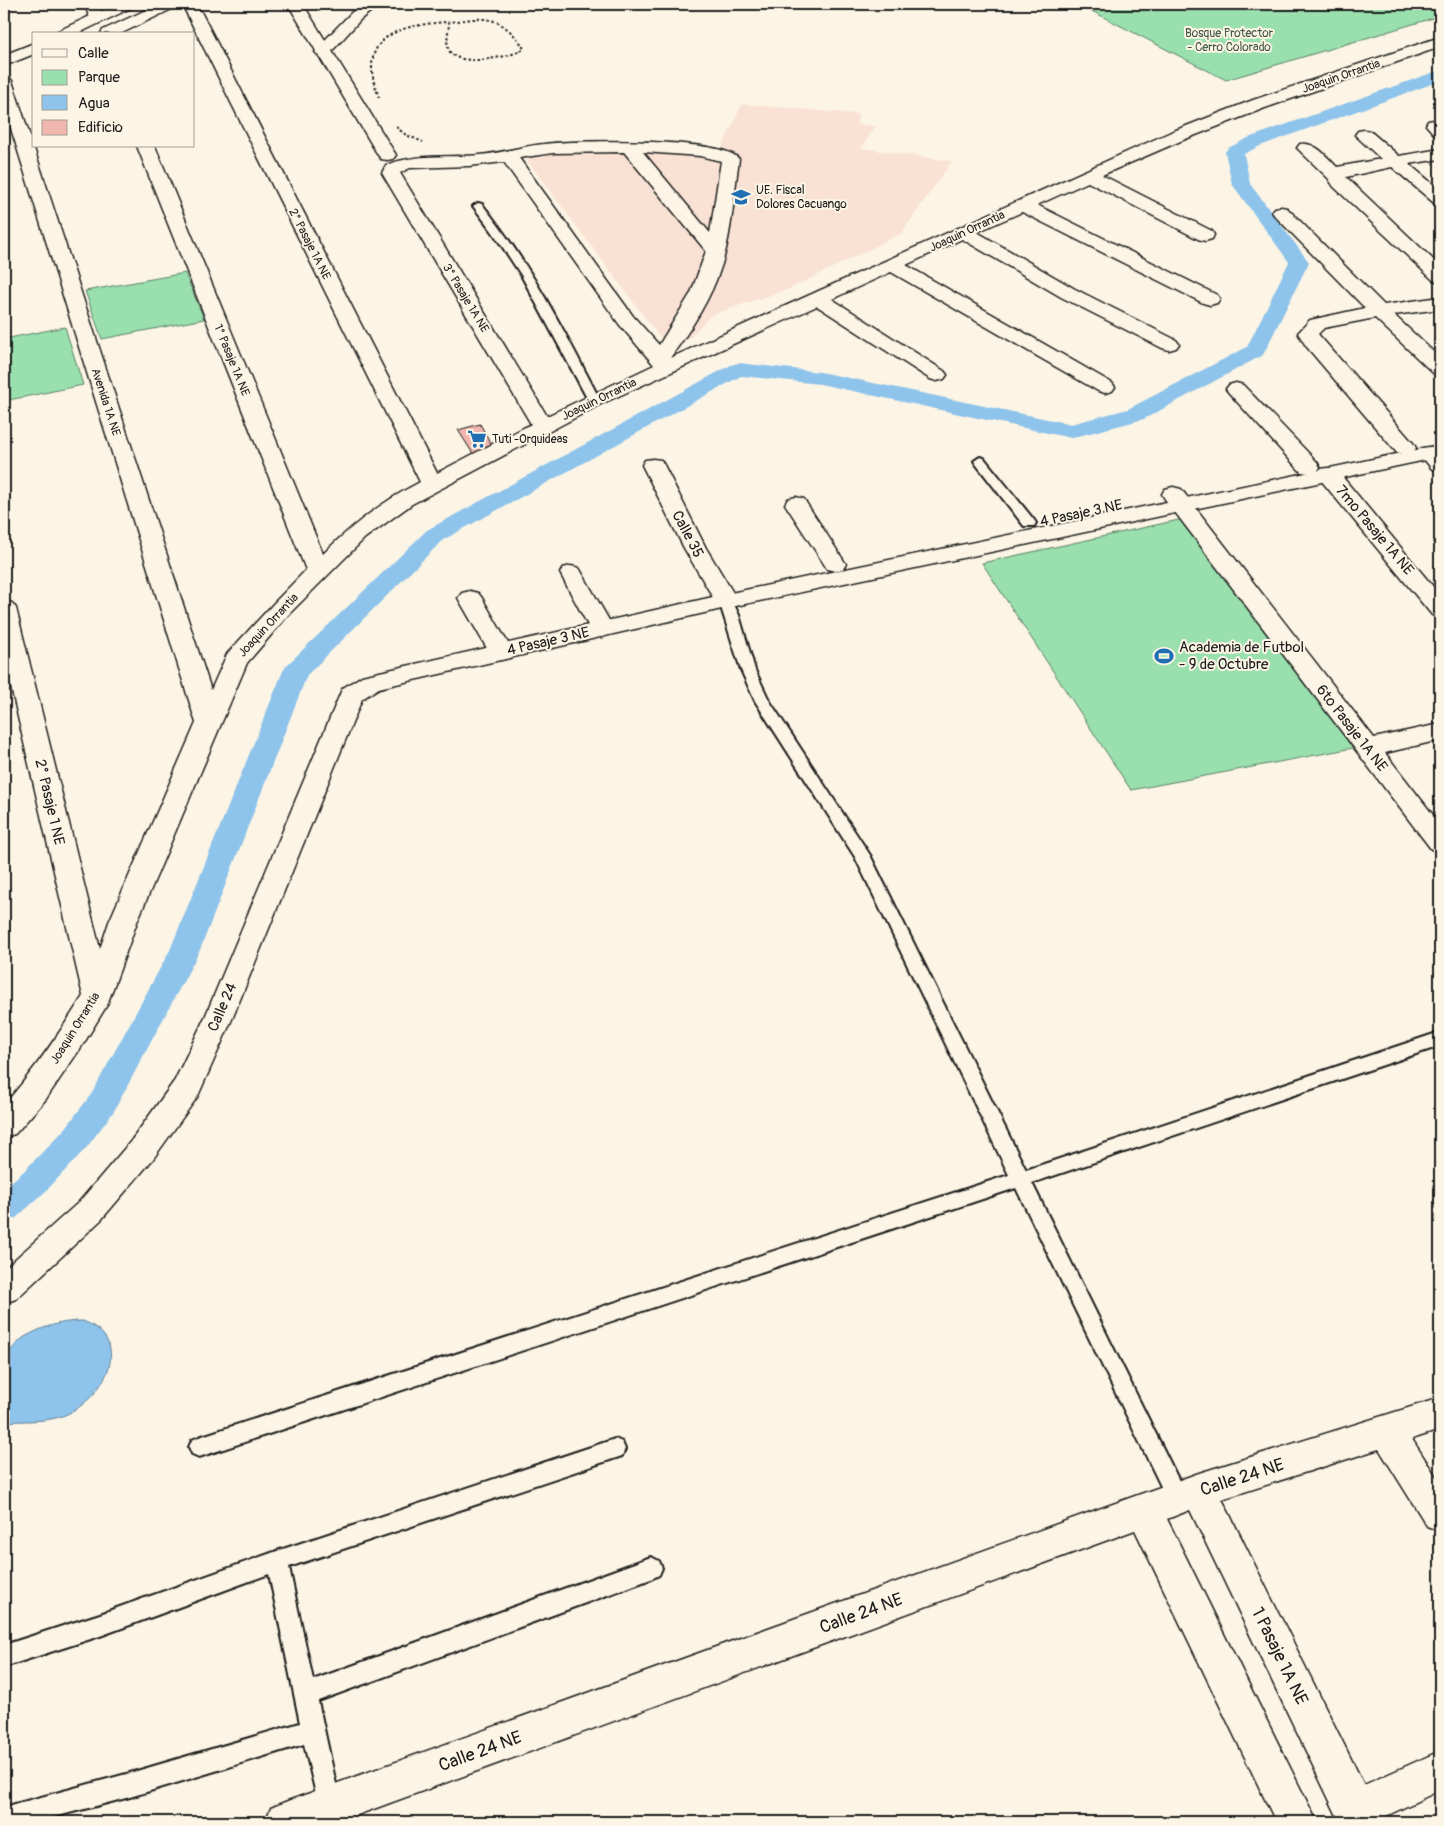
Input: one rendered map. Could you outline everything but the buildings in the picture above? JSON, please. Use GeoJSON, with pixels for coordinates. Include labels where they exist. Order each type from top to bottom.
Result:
{"type":"FeatureCollection","features":[{"type":"Feature","properties":{"kind":"street"},"geometry":{"type":"LineString","coordinates":[[91,4],[97,19]]}},
{"type":"Feature","properties":{"kind":"street"},"geometry":{"type":"LineString","coordinates":[[68,32],[128,4]]}},
{"type":"Feature","properties":{"kind":"street","name":"2° Pasaje 1A NE"},"geometry":{"type":"LineString","coordinates":[[189,4],[432,485]]}},
{"type":"Feature","properties":{"kind":"street","name":"3° Pasaje 1A NE"},"geometry":{"type":"LineString","coordinates":[[296,4],[390,162],[391,173],[544,427]]}},
{"type":"Feature","properties":{"kind":"street"},"geometry":{"type":"LineString","coordinates":[[323,52],[351,21],[372,4]]}},
{"type":"Feature","properties":{"kind":"street"},"geometry":{"type":"LineString","coordinates":[[111,32],[165,5]]}},
{"type":"Feature","properties":{"kind":"street","name":"Joaquin Orrantia"},"geometry":{"type":"LineString","coordinates":[[4,1125],[35,1090],[74,1035],[96,997],[123,922],[236,660],[282,608],[319,573],[356,533],[404,499],[663,363],[818,298],[1177,136],[1251,107],[1440,42]]}},
{"type":"Feature","properties":{"kind":"street"},"geometry":{"type":"LineString","coordinates":[[4,61],[32,49]]}},
{"type":"Feature","properties":{"kind":"street","name":"Avenida 1A NE"},"geometry":{"type":"LineString","coordinates":[[9,79],[209,722]]}},
{"type":"Feature","properties":{"kind":"street"},"geometry":{"type":"LineString","coordinates":[[1364,135],[1440,199]]}},
{"type":"Feature","properties":{"kind":"street"},"geometry":{"type":"LineString","coordinates":[[390,162],[477,161],[527,151],[553,148],[628,147],[726,154],[730,158],[716,251],[695,304],[663,363],[626,320],[508,155]]}},
{"type":"Feature","properties":{"kind":"street"},"geometry":{"type":"LineString","coordinates":[[628,147],[716,251]]}},
{"type":"Feature","properties":{"kind":"street","name":"1° Pasaje 1A NE"},"geometry":{"type":"LineString","coordinates":[[147,148],[319,573]]}},
{"type":"Feature","properties":{"kind":"street"},"geometry":{"type":"LineString","coordinates":[[1306,148],[1336,175],[1340,182],[1437,270]]}},
{"type":"Feature","properties":{"kind":"street"},"geometry":{"type":"LineString","coordinates":[[1336,175],[1344,170],[1440,154]]}},
{"type":"Feature","properties":{"kind":"street"},"geometry":{"type":"LineString","coordinates":[[1088,175],[1205,235]]}},
{"type":"Feature","properties":{"kind":"street"},"geometry":{"type":"LineString","coordinates":[[1023,205],[1210,299]]}},
{"type":"Feature","properties":{"kind":"street"},"geometry":{"type":"LineString","coordinates":[[1281,212],[1440,369]]}},
{"type":"Feature","properties":{"kind":"street"},"geometry":{"type":"LineString","coordinates":[[963,232],[1068,292],[1168,344]]}},
{"type":"Feature","properties":{"kind":"street"},"geometry":{"type":"LineString","coordinates":[[892,265],[1105,387]]}},
{"type":"Feature","properties":{"kind":"street"},"geometry":{"type":"LineString","coordinates":[[818,298],[937,375]]}},
{"type":"Feature","properties":{"kind":"street"},"geometry":{"type":"LineString","coordinates":[[1405,448],[1313,342],[1308,333],[1317,324],[1380,311],[1440,303]]}},
{"type":"Feature","properties":{"kind":"street","name":"7mo Pasaje 1A NE"},"geometry":{"type":"LineString","coordinates":[[1236,388],[1318,471],[1440,610]]}},
{"type":"Feature","properties":{"kind":"street","name":"4 Pasaje 3 NE"},"geometry":{"type":"LineString","coordinates":[[1318,471],[1405,448],[1438,452]]}},
{"type":"Feature","properties":{"kind":"street","name":"4 Pasaje 3 NE"},"geometry":{"type":"LineString","coordinates":[[371,682],[1177,499],[1318,471],[1438,452]]}},
{"type":"Feature","properties":{"kind":"street","name":"Calle 35"},"geometry":{"type":"LineString","coordinates":[[653,465],[695,548],[726,602]]}},
{"type":"Feature","properties":{"kind":"street","name":"4 Pasaje 3 NE"},"geometry":{"type":"LineString","coordinates":[[726,602],[835,564],[1030,523],[1177,499]]}},
{"type":"Feature","properties":{"kind":"street","name":"6to Pasaje 1A NE"},"geometry":{"type":"LineString","coordinates":[[1177,499],[1440,842]]}},
{"type":"Feature","properties":{"kind":"street"},"geometry":{"type":"LineString","coordinates":[[796,504],[835,564]]}},
{"type":"Feature","properties":{"kind":"street"},"geometry":{"type":"LineString","coordinates":[[571,574],[602,629]]}},
{"type":"Feature","properties":{"kind":"street"},"geometry":{"type":"LineString","coordinates":[[470,598],[501,652]]}},
{"type":"Feature","properties":{"kind":"street","name":"2° Pasaje 1 NE"},"geometry":{"type":"LineString","coordinates":[[4,608],[96,997]]}},
{"type":"Feature","properties":{"kind":"street","name":"Calle 24"},"geometry":{"type":"LineString","coordinates":[[4,1290],[90,1211],[142,1150],[187,1087],[219,1017],[352,694],[371,682]]}},
{"type":"Feature","properties":{"kind":"street"},"geometry":{"type":"LineString","coordinates":[[1368,748],[1440,732]]}},
{"type":"Feature","properties":{"kind":"street","name":"Calle 24 NE"},"geometry":{"type":"LineString","coordinates":[[285,1822],[1173,1499],[1440,1414]]}},
{"type":"Feature","properties":{"kind":"street"},"geometry":{"type":"LineString","coordinates":[[1387,1431],[1440,1514]]}},
{"type":"Feature","properties":{"kind":"street"},"geometry":{"type":"LineString","coordinates":[[1173,1499],[1298,1822]]}},
{"type":"Feature","properties":{"kind":"street","name":"1 Pasaje 1A NE"},"geometry":{"type":"LineString","coordinates":[[1173,1499],[1358,1816]]}},
{"type":"Feature","properties":{"kind":"street"},"geometry":{"type":"LineString","coordinates":[[1358,1816],[1440,1770]]}},
{"type":"Feature","properties":{"kind":"lane"},"geometry":{"type":"LineString","coordinates":[[478,206],[501,233],[532,281],[594,400]]}},
{"type":"Feature","properties":{"kind":"lane"},"geometry":{"type":"LineString","coordinates":[[980,461],[1030,523]]}},
{"type":"Feature","properties":{"kind":"lane"},"geometry":{"type":"LineString","coordinates":[[726,602],[732,615],[748,670],[762,701],[862,855],[1021,1179],[1173,1499]]}},
{"type":"Feature","properties":{"kind":"lane"},"geometry":{"type":"LineString","coordinates":[[199,1447],[1021,1179],[1440,1039]]}},
{"type":"Feature","properties":{"kind":"lane"},"geometry":{"type":"LineString","coordinates":[[4,1656],[615,1449]]}},
{"type":"Feature","properties":{"kind":"lane"},"geometry":{"type":"LineString","coordinates":[[277,1562],[329,1806]]}},
{"type":"Feature","properties":{"kind":"lane"},"geometry":{"type":"LineString","coordinates":[[305,1694],[652,1568]]}},
{"type":"Feature","properties":{"kind":"lane"},"geometry":{"type":"LineString","coordinates":[[4,1819],[130,1785],[313,1730]]}},
{"type":"Feature","properties":{"kind":"path"},"geometry":{"type":"LineString","coordinates":[[380,100],[373,76],[372,64],[379,47],[387,37],[403,27],[449,22],[479,20],[497,22],[523,45],[524,50],[512,55],[469,60],[456,58],[450,53],[448,42],[449,22]]}},
{"type":"Feature","properties":{"kind":"path"},"geometry":{"type":"LineString","coordinates":[[394,124],[406,136],[429,143]]}},
{"type":"Feature","properties":{"kind":"shaded area","name":"UE. Fiscal Dolores Cacuango"},"geometry":{"type":"Polygon","coordinates":[[[742,104],[858,114],[857,124],[876,126],[861,148],[952,161],[902,233],[792,288],[711,315],[673,355],[523,155],[621,151],[718,156],[742,104]]]}},
{"type":"Feature","properties":{"kind":"green space","name":"Bosque Protector - Cerro Colorado"},"geometry":{"type":"Polygon","coordinates":[[[1078,4],[1440,4],[1440,16],[1226,80],[1078,4]]]}},
{"type":"Feature","properties":{"kind":"green space"},"geometry":{"type":"Polygon","coordinates":[[[185,273],[204,319],[102,339],[85,291],[185,273]]]}},
{"type":"Feature","properties":{"kind":"green space"},"geometry":{"type":"Polygon","coordinates":[[[65,327],[83,385],[4,401],[4,339],[65,327]]]}},
{"type":"Feature","properties":{"kind":"green space","name":"Academia de Futbol - 9 de Octubre"},"geometry":{"type":"Polygon","coordinates":[[[1183,519],[1353,748],[1131,790],[982,563],[1183,519]]]}},
{"type":"Feature","properties":{"kind":"water"},"geometry":{"type":"Polygon","coordinates":[[[83,1321],[99,1330],[108,1342],[111,1356],[108,1370],[101,1384],[91,1397],[79,1407],[57,1418],[4,1422],[4,1358],[20,1340],[30,1334],[59,1323],[83,1321]]]}},
{"type":"Feature","properties":{"kind":"waterway"},"geometry":{"type":"LineString","coordinates":[[4,1208],[35,1181],[76,1138],[103,1102],[185,950],[296,671],[435,535],[738,369],[820,378],[1071,431],[1136,414],[1256,351],[1299,262],[1241,184],[1234,152],[1254,142],[1440,75]]}},
{"type":"Feature","properties":{"kind":"place","name":"UE. Fiscal Dolores Cacuango"},"geometry":{"type":"Point","coordinates":[741,197]}},
{"type":"Feature","properties":{"kind":"place","name":"Tuti -Orquideas"},"geometry":{"type":"Point","coordinates":[477,439]}},
{"type":"Feature","properties":{"kind":"place","name":"Academia de Futbol - 9 de Octubre"},"geometry":{"type":"Point","coordinates":[1164,656]}}]}
